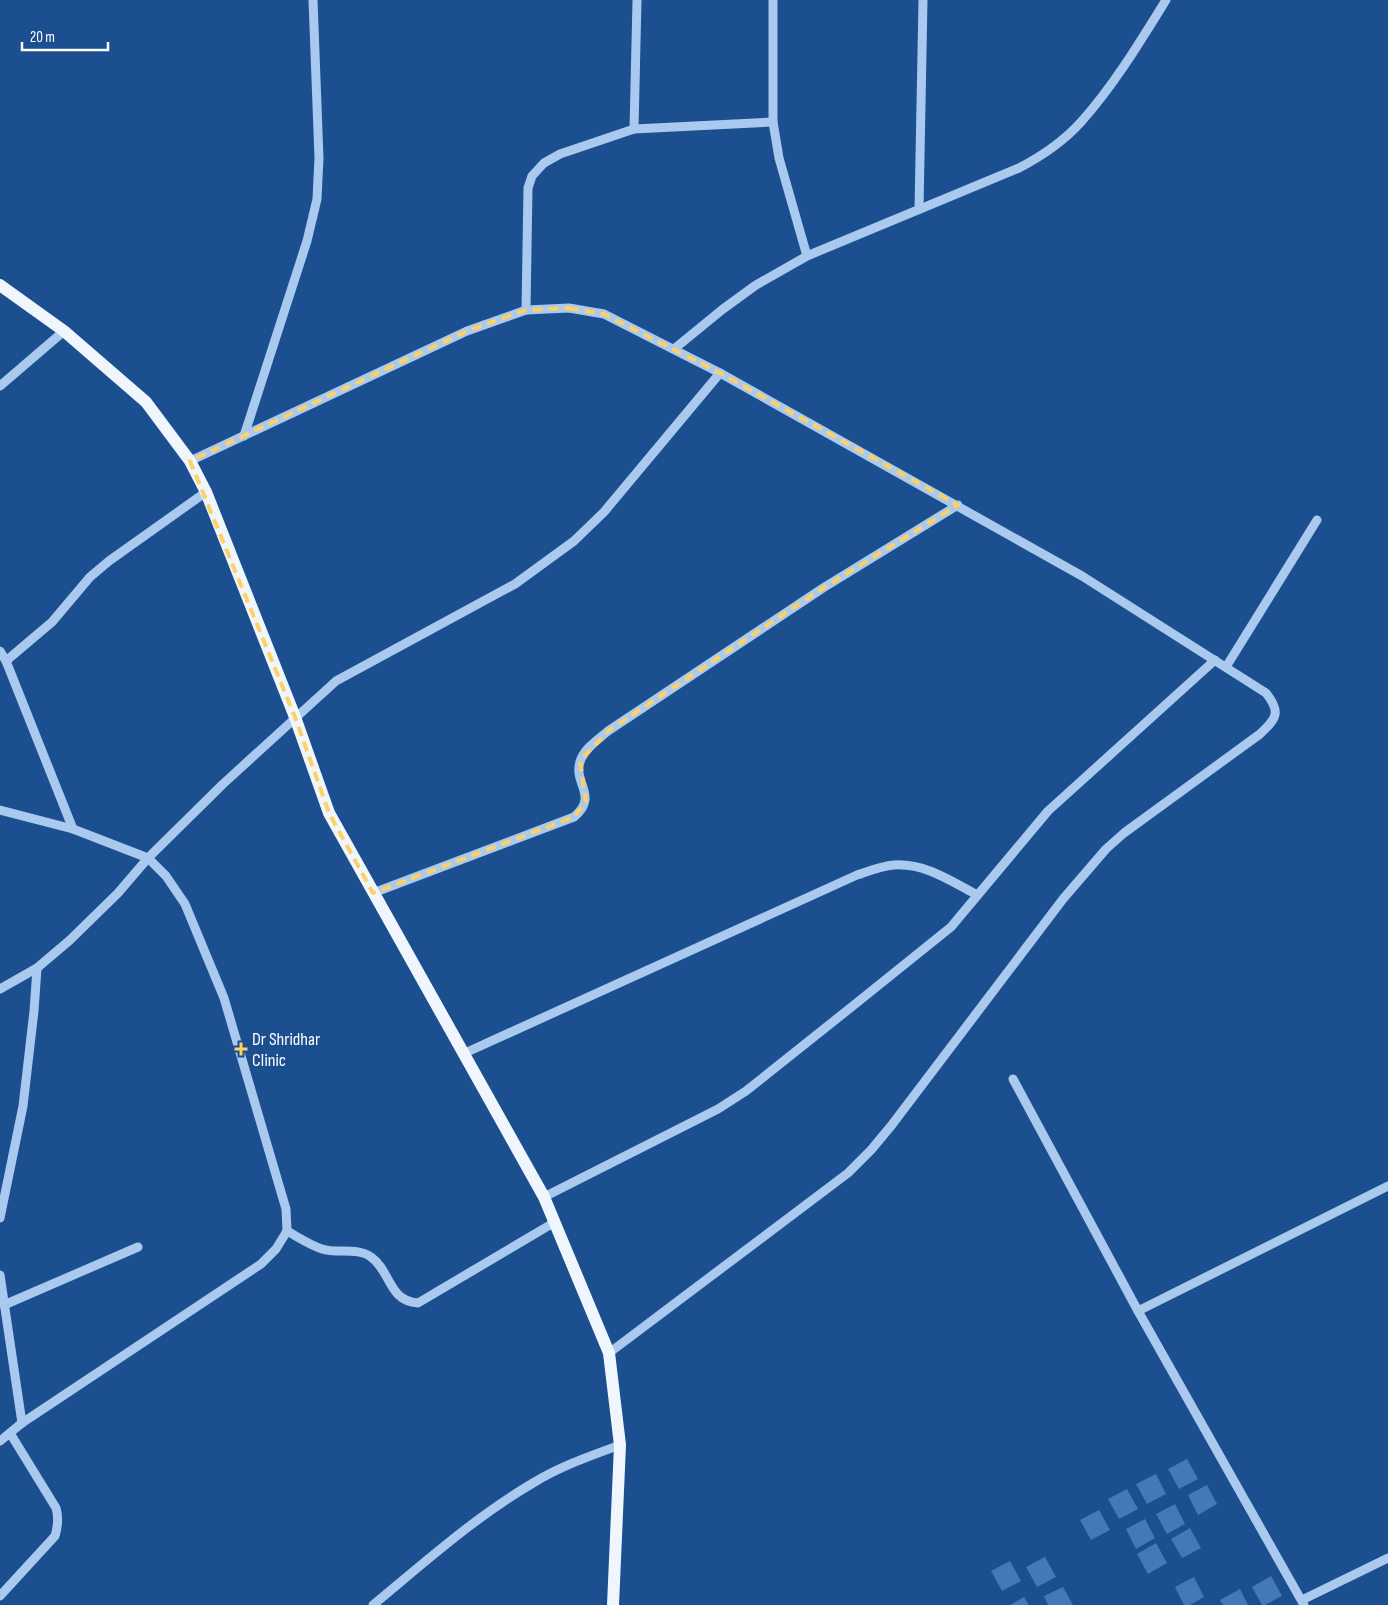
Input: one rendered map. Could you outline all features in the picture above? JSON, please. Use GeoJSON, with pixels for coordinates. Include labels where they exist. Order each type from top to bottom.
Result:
{"type":"FeatureCollection","features":[{"type":"Feature","properties":{"kind":"main road"},"geometry":{"type":"LineString","coordinates":[[0,286],[64,330],[146,402],[190,461],[206,492],[295,717],[329,813],[544,1197],[609,1352],[620,1445],[613,1605]]}},
{"type":"Feature","properties":{"kind":"street"},"geometry":{"type":"LineString","coordinates":[[244,436],[307,241],[317,199],[319,158],[313,0]]}},
{"type":"Feature","properties":{"kind":"street"},"geometry":{"type":"LineString","coordinates":[[634,129],[637,0]]}},
{"type":"Feature","properties":{"kind":"street"},"geometry":{"type":"LineString","coordinates":[[773,0],[773,122],[779,158],[807,256]]}},
{"type":"Feature","properties":{"kind":"street"},"geometry":{"type":"LineString","coordinates":[[919,209],[924,0]]}},
{"type":"Feature","properties":{"kind":"street"},"geometry":{"type":"LineString","coordinates":[[674,349],[756,285],[807,256],[1020,168],[1040,157],[1080,123],[1125,65],[1166,0]]}},
{"type":"Feature","properties":{"kind":"street"},"geometry":{"type":"LineString","coordinates":[[526,310],[528,188],[532,176],[544,163],[560,154],[634,129],[773,122]]}},
{"type":"Feature","properties":{"kind":"street"},"geometry":{"type":"LineString","coordinates":[[190,461],[467,331],[526,310],[569,308],[604,314],[720,372],[958,504],[1082,576],[1266,693],[1277,711],[1274,722],[1260,734],[1124,833],[1106,849],[1063,899],[891,1126],[848,1173],[609,1352]]}},
{"type":"Feature","properties":{"kind":"street"},"geometry":{"type":"LineString","coordinates":[[0,386],[64,330]]}},
{"type":"Feature","properties":{"kind":"street"},"geometry":{"type":"LineString","coordinates":[[0,989],[37,968],[70,940],[118,893],[148,858],[222,784],[336,682],[515,584],[574,541],[604,512],[720,372]]}},
{"type":"Feature","properties":{"kind":"street"},"geometry":{"type":"LineString","coordinates":[[6,660],[52,622],[90,577],[109,560],[206,492]]}},
{"type":"Feature","properties":{"kind":"street"},"geometry":{"type":"LineString","coordinates":[[373,892],[574,817],[582,810],[586,802],[579,771],[580,760],[586,751],[608,731],[823,588],[958,504]]}},
{"type":"Feature","properties":{"kind":"street"},"geometry":{"type":"LineString","coordinates":[[1226,668],[1317,520]]}},
{"type":"Feature","properties":{"kind":"street"},"geometry":{"type":"LineString","coordinates":[[0,651],[6,660],[73,829]]}},
{"type":"Feature","properties":{"kind":"street"},"geometry":{"type":"LineString","coordinates":[[544,1197],[718,1109],[746,1091],[951,927],[1048,810],[1215,660]]}},
{"type":"Feature","properties":{"kind":"street"},"geometry":{"type":"LineString","coordinates":[[0,810],[73,829],[148,858],[166,876],[185,904],[224,998],[286,1209],[287,1232],[276,1249],[261,1264],[22,1423],[0,1441]]}},
{"type":"Feature","properties":{"kind":"street"},"geometry":{"type":"LineString","coordinates":[[465,1054],[876,868],[894,865],[915,866],[938,874],[977,895]]}},
{"type":"Feature","properties":{"kind":"street"},"geometry":{"type":"LineString","coordinates":[[0,1218],[23,1106],[37,968]]}},
{"type":"Feature","properties":{"kind":"street"},"geometry":{"type":"LineString","coordinates":[[1013,1079],[1138,1311],[1303,1602],[1388,1558]]}},
{"type":"Feature","properties":{"kind":"street"},"geometry":{"type":"LineString","coordinates":[[1138,1311],[1388,1186]]}},
{"type":"Feature","properties":{"kind":"street"},"geometry":{"type":"LineString","coordinates":[[287,1232],[322,1249],[342,1252],[363,1252],[380,1265],[394,1290],[401,1298],[409,1302],[418,1303],[554,1222]]}},
{"type":"Feature","properties":{"kind":"street"},"geometry":{"type":"LineString","coordinates":[[4,1305],[138,1247]]}},
{"type":"Feature","properties":{"kind":"street"},"geometry":{"type":"LineString","coordinates":[[0,1276],[22,1423]]}},
{"type":"Feature","properties":{"kind":"street"},"geometry":{"type":"LineString","coordinates":[[0,1596],[55,1536],[59,1517],[56,1508],[10,1433]]}},
{"type":"Feature","properties":{"kind":"street"},"geometry":{"type":"LineString","coordinates":[[373,1605],[469,1525],[534,1482],[573,1462],[620,1445]]}},
{"type":"Feature","properties":{"kind":"highlighted area"},"geometry":{"type":"Polygon","coordinates":[[[569,308],[604,314],[720,373],[958,505],[823,588],[608,731],[580,761],[586,802],[574,817],[373,893],[329,813],[295,717],[190,461],[467,331],[526,310],[569,308]]]}},
{"type":"Feature","properties":{"kind":"building"},"geometry":{"type":"Polygon","coordinates":[[[1187,1459],[1198,1479],[1179,1489],[1168,1469],[1187,1459]]]}},
{"type":"Feature","properties":{"kind":"building"},"geometry":{"type":"Polygon","coordinates":[[[1156,1474],[1166,1494],[1147,1504],[1136,1484],[1156,1474]]]}},
{"type":"Feature","properties":{"kind":"building"},"geometry":{"type":"Polygon","coordinates":[[[1207,1485],[1217,1504],[1198,1515],[1188,1495],[1207,1485]]]}},
{"type":"Feature","properties":{"kind":"building"},"geometry":{"type":"Polygon","coordinates":[[[1127,1489],[1138,1509],[1119,1519],[1108,1499],[1127,1489]]]}},
{"type":"Feature","properties":{"kind":"building"},"geometry":{"type":"Polygon","coordinates":[[[1175,1504],[1185,1524],[1167,1534],[1156,1514],[1175,1504]]]}},
{"type":"Feature","properties":{"kind":"building"},"geometry":{"type":"Polygon","coordinates":[[[1099,1510],[1110,1530],[1091,1540],[1080,1520],[1099,1510]]]}},
{"type":"Feature","properties":{"kind":"building"},"geometry":{"type":"Polygon","coordinates":[[[1145,1519],[1155,1538],[1136,1549],[1126,1529],[1145,1519]]]}},
{"type":"Feature","properties":{"kind":"building"},"geometry":{"type":"Polygon","coordinates":[[[1190,1528],[1201,1548],[1182,1558],[1171,1539],[1190,1528]]]}},
{"type":"Feature","properties":{"kind":"building"},"geometry":{"type":"Polygon","coordinates":[[[1156,1543],[1167,1563],[1148,1574],[1137,1554],[1156,1543]]]}},
{"type":"Feature","properties":{"kind":"building"},"geometry":{"type":"Polygon","coordinates":[[[1045,1557],[1056,1577],[1037,1587],[1026,1567],[1045,1557]]]}},
{"type":"Feature","properties":{"kind":"building"},"geometry":{"type":"Polygon","coordinates":[[[1010,1561],[1021,1581],[1002,1591],[991,1571],[1010,1561]]]}},
{"type":"Feature","properties":{"kind":"building"},"geometry":{"type":"Polygon","coordinates":[[[1271,1576],[1282,1596],[1262,1605],[1252,1587],[1271,1576]]]}},
{"type":"Feature","properties":{"kind":"building"},"geometry":{"type":"Polygon","coordinates":[[[1194,1577],[1204,1597],[1190,1605],[1184,1605],[1175,1587],[1194,1577]]]}},
{"type":"Feature","properties":{"kind":"building"},"geometry":{"type":"Polygon","coordinates":[[[1063,1587],[1073,1605],[1048,1605],[1044,1596],[1063,1587]]]}},
{"type":"Feature","properties":{"kind":"building"},"geometry":{"type":"Polygon","coordinates":[[[1240,1589],[1248,1605],[1223,1605],[1220,1600],[1240,1589]]]}},
{"type":"Feature","properties":{"kind":"building"},"geometry":{"type":"Polygon","coordinates":[[[1024,1597],[1029,1605],[1010,1605],[1024,1597]]]}},
{"type":"Feature","properties":{"kind":"place","name":"Dr Shridhar Clinic"},"geometry":{"type":"Point","coordinates":[241,1049]}}]}
